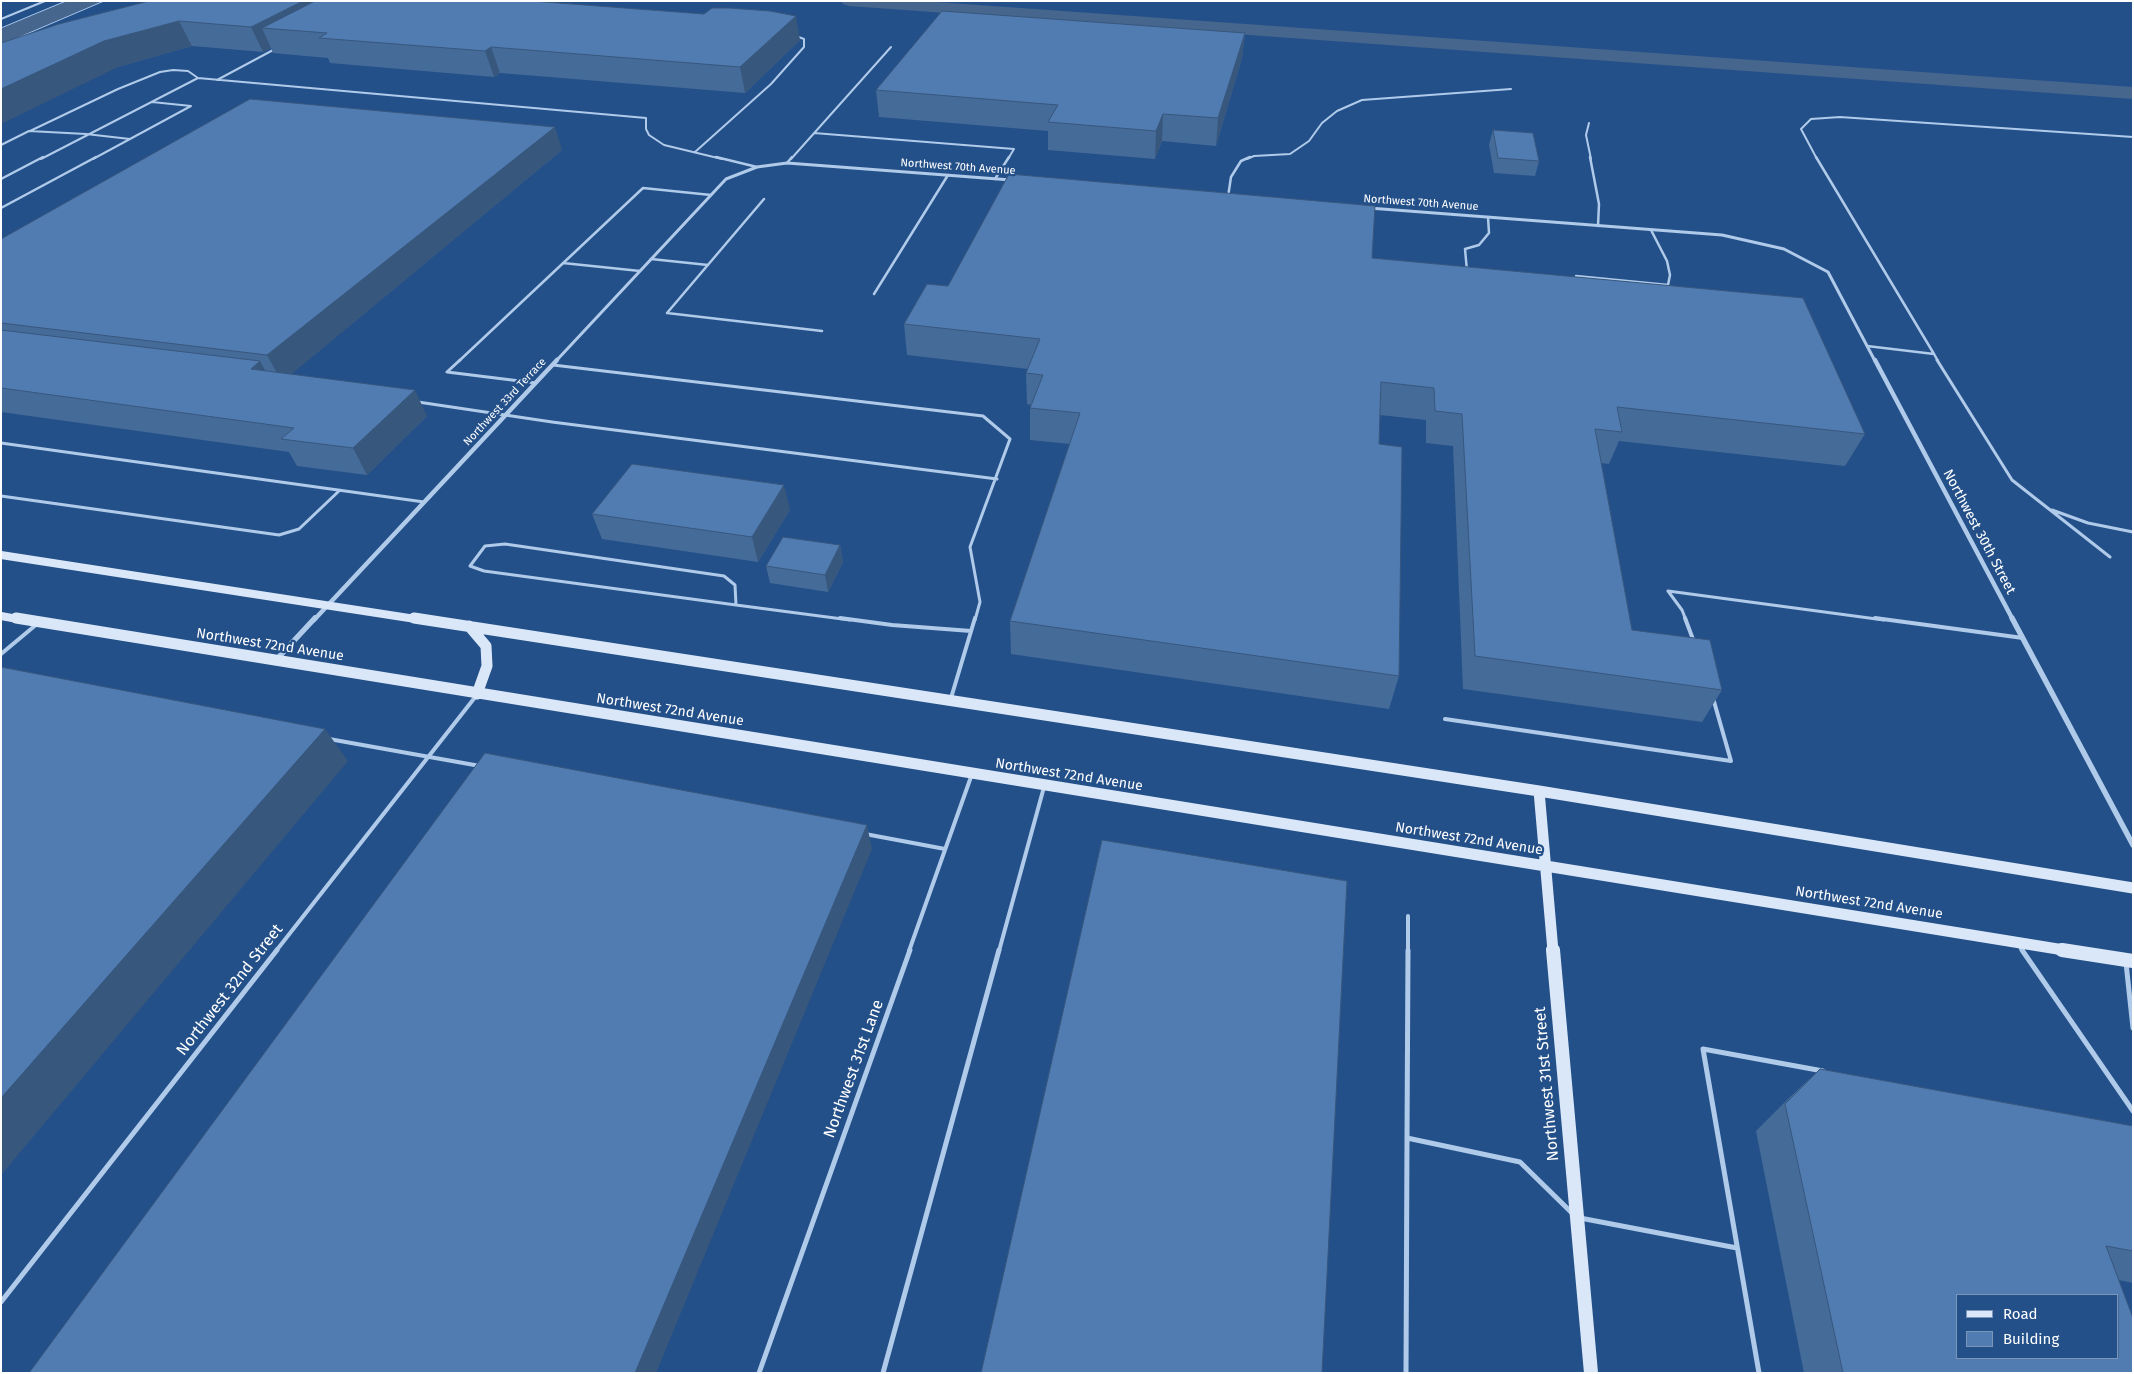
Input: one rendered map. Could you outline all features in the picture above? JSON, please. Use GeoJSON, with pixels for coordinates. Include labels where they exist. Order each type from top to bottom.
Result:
{"type":"FeatureCollection","features":[{"type":"Feature","properties":{"kind":"main road"},"geometry":{"type":"LineString","coordinates":[[1,555],[1539,791],[2133,888]]}},
{"type":"Feature","properties":{"kind":"main road","name":"Northwest 72nd Avenue"},"geometry":{"type":"LineString","coordinates":[[1,616],[274,662],[2129,961]]}},
{"type":"Feature","properties":{"kind":"main road"},"geometry":{"type":"LineString","coordinates":[[469,626],[486,646],[487,666],[478,694]]}},
{"type":"Feature","properties":{"kind":"main road","name":"Northwest 31st Street"},"geometry":{"type":"LineString","coordinates":[[1539,791],[1591,1373]]}},
{"type":"Feature","properties":{"kind":"street","name":"Northwest 70th Avenue"},"geometry":{"type":"LineString","coordinates":[[757,167],[787,163],[1015,180]]}},
{"type":"Feature","properties":{"kind":"street","name":"Northwest 33rd Terrace"},"geometry":{"type":"LineString","coordinates":[[274,662],[726,179],[757,167]]}},
{"type":"Feature","properties":{"kind":"street"},"geometry":{"type":"LineString","coordinates":[[1218,196],[1237,198]]}},
{"type":"Feature","properties":{"kind":"street","name":"Northwest 70th Avenue"},"geometry":{"type":"LineString","coordinates":[[1361,207],[1722,236],[1784,249]]}},
{"type":"Feature","properties":{"kind":"street","name":"Northwest 30th Street"},"geometry":{"type":"LineString","coordinates":[[1784,249],[1828,272],[2133,845]]}},
{"type":"Feature","properties":{"kind":"lane"},"geometry":{"type":"LineString","coordinates":[[39,1],[44,2]]}},
{"type":"Feature","properties":{"kind":"lane"},"geometry":{"type":"LineString","coordinates":[[1,19],[44,2]]}},
{"type":"Feature","properties":{"kind":"lane"},"geometry":{"type":"LineString","coordinates":[[694,152],[771,84],[804,47],[804,39],[792,34]]}},
{"type":"Feature","properties":{"kind":"lane"},"geometry":{"type":"LineString","coordinates":[[787,163],[891,47]]}},
{"type":"Feature","properties":{"kind":"lane"},"geometry":{"type":"LineString","coordinates":[[217,80],[276,48]]}},
{"type":"Feature","properties":{"kind":"lane"},"geometry":{"type":"LineString","coordinates":[[1,145],[118,89],[160,72],[172,70],[188,71],[198,78],[217,80],[646,118],[646,129],[654,140],[681,150],[757,167]]}},
{"type":"Feature","properties":{"kind":"lane"},"geometry":{"type":"LineString","coordinates":[[1,179],[198,78]]}},
{"type":"Feature","properties":{"kind":"lane"},"geometry":{"type":"LineString","coordinates":[[1228,197],[1231,177],[1242,161],[1254,156],[1290,154],[1309,141],[1322,123],[1337,111],[1362,100],[1511,89]]}},
{"type":"Feature","properties":{"kind":"lane"},"geometry":{"type":"LineString","coordinates":[[1,208],[190,106],[150,102]]}},
{"type":"Feature","properties":{"kind":"lane"},"geometry":{"type":"LineString","coordinates":[[2110,557],[2012,480],[1806,142],[1801,128],[1811,119],[1840,117],[2133,137]]}},
{"type":"Feature","properties":{"kind":"lane"},"geometry":{"type":"LineString","coordinates":[[1589,123],[1586,135],[1599,204],[1598,226]]}},
{"type":"Feature","properties":{"kind":"lane"},"geometry":{"type":"LineString","coordinates":[[29,132],[86,134],[130,139]]}},
{"type":"Feature","properties":{"kind":"lane"},"geometry":{"type":"LineString","coordinates":[[814,133],[1014,149],[995,179]]}},
{"type":"Feature","properties":{"kind":"lane"},"geometry":{"type":"LineString","coordinates":[[874,294],[948,175]]}},
{"type":"Feature","properties":{"kind":"lane"},"geometry":{"type":"LineString","coordinates":[[536,383],[447,372],[643,188],[711,195]]}},
{"type":"Feature","properties":{"kind":"lane"},"geometry":{"type":"LineString","coordinates":[[764,199],[667,312],[822,331]]}},
{"type":"Feature","properties":{"kind":"lane"},"geometry":{"type":"LineString","coordinates":[[1468,275],[1465,249],[1478,245],[1490,234],[1488,217]]}},
{"type":"Feature","properties":{"kind":"lane"},"geometry":{"type":"LineString","coordinates":[[1576,276],[1668,285],[1670,275],[1667,261],[1651,230]]}},
{"type":"Feature","properties":{"kind":"lane"},"geometry":{"type":"LineString","coordinates":[[651,259],[708,265]]}},
{"type":"Feature","properties":{"kind":"lane"},"geometry":{"type":"LineString","coordinates":[[563,263],[640,271]]}},
{"type":"Feature","properties":{"kind":"lane"},"geometry":{"type":"LineString","coordinates":[[1867,346],[1934,354]]}},
{"type":"Feature","properties":{"kind":"lane"},"geometry":{"type":"LineString","coordinates":[[553,364],[983,416],[1010,439],[997,479],[970,547],[980,602],[951,700]]}},
{"type":"Feature","properties":{"kind":"lane"},"geometry":{"type":"LineString","coordinates":[[411,401],[552,422],[997,479]]}},
{"type":"Feature","properties":{"kind":"lane"},"geometry":{"type":"LineString","coordinates":[[1,443],[424,502]]}},
{"type":"Feature","properties":{"kind":"lane"},"geometry":{"type":"LineString","coordinates":[[1,496],[279,536],[299,529],[340,490]]}},
{"type":"Feature","properties":{"kind":"lane"},"geometry":{"type":"LineString","coordinates":[[2047,508],[2088,523],[2133,532]]}},
{"type":"Feature","properties":{"kind":"lane"},"geometry":{"type":"LineString","coordinates":[[736,605],[735,585],[724,576],[505,544],[485,546],[470,566],[484,571],[736,605],[892,625],[971,630]]}},
{"type":"Feature","properties":{"kind":"lane"},"geometry":{"type":"LineString","coordinates":[[1696,646],[1682,610],[1668,591],[2023,638]]}},
{"type":"Feature","properties":{"kind":"lane"},"geometry":{"type":"LineString","coordinates":[[1,654],[39,622]]}},
{"type":"Feature","properties":{"kind":"lane"},"geometry":{"type":"LineString","coordinates":[[1445,719],[1731,761],[1711,691]]}},
{"type":"Feature","properties":{"kind":"lane","name":"Northwest 32nd Street"},"geometry":{"type":"LineString","coordinates":[[1,1302],[478,694]]}},
{"type":"Feature","properties":{"kind":"lane"},"geometry":{"type":"LineString","coordinates":[[322,738],[487,767]]}},
{"type":"Feature","properties":{"kind":"lane","name":"Northwest 31st Lane"},"geometry":{"type":"LineString","coordinates":[[759,1373],[972,774]]}},
{"type":"Feature","properties":{"kind":"lane"},"geometry":{"type":"LineString","coordinates":[[883,1373],[1044,786]]}},
{"type":"Feature","properties":{"kind":"lane"},"geometry":{"type":"LineString","coordinates":[[858,833],[945,849]]}},
{"type":"Feature","properties":{"kind":"lane"},"geometry":{"type":"LineString","coordinates":[[1406,1373],[1408,916]]}},
{"type":"Feature","properties":{"kind":"lane"},"geometry":{"type":"LineString","coordinates":[[2017,942],[2133,1111]]}},
{"type":"Feature","properties":{"kind":"lane"},"geometry":{"type":"LineString","coordinates":[[2129,961],[2133,1028]]}},
{"type":"Feature","properties":{"kind":"lane"},"geometry":{"type":"LineString","coordinates":[[1758,1373],[1703,1049],[1830,1072]]}},
{"type":"Feature","properties":{"kind":"lane"},"geometry":{"type":"LineString","coordinates":[[1406,1138],[1520,1162],[1577,1218],[1737,1248]]}},
{"type":"Feature","properties":{"kind":"water"},"geometry":{"type":"Polygon","coordinates":[[[66,1],[104,1],[1,45],[1,28],[66,1]]]}},
{"type":"Feature","properties":{"kind":"building"},"geometry":{"type":"Polygon","coordinates":[[[149,1],[303,1],[251,27],[179,21],[104,41],[1,89],[1,43],[59,24],[149,1]]]}},
{"type":"Feature","properties":{"kind":"building"},"geometry":{"type":"Polygon","coordinates":[[[315,1],[532,1],[704,14],[712,8],[729,8],[770,11],[796,16],[740,67],[491,47],[485,51],[319,38],[327,33],[262,28],[315,1]]]}},
{"type":"Feature","properties":{"kind":"building"},"geometry":{"type":"Polygon","coordinates":[[[942,11],[1245,33],[1218,118],[1163,114],[1156,131],[1048,122],[1058,105],[876,90],[942,11]]]}},
{"type":"Feature","properties":{"kind":"building"},"geometry":{"type":"Polygon","coordinates":[[[250,99],[555,127],[267,355],[1,323],[1,239],[250,99]]]}},
{"type":"Feature","properties":{"kind":"building"},"geometry":{"type":"Polygon","coordinates":[[[1493,130],[1533,133],[1539,161],[1498,158],[1493,130]]]}},
{"type":"Feature","properties":{"kind":"building"},"geometry":{"type":"Polygon","coordinates":[[[1009,174],[1375,206],[1372,258],[1803,298],[1865,434],[1617,407],[1622,432],[1595,429],[1632,630],[1710,640],[1722,690],[1475,656],[1462,414],[1435,411],[1434,388],[1381,382],[1379,444],[1402,447],[1399,676],[1010,621],[1080,413],[1030,408],[1043,375],[1026,373],[1040,339],[904,324],[927,284],[948,286],[1009,174]]]}},
{"type":"Feature","properties":{"kind":"building"},"geometry":{"type":"Polygon","coordinates":[[[1,330],[260,361],[251,369],[415,390],[353,448],[281,439],[294,428],[1,388],[1,330]]]}},
{"type":"Feature","properties":{"kind":"building"},"geometry":{"type":"Polygon","coordinates":[[[632,464],[784,485],[752,537],[592,514],[632,464]]]}},
{"type":"Feature","properties":{"kind":"building"},"geometry":{"type":"Polygon","coordinates":[[[783,537],[840,545],[825,575],[766,566],[783,537]]]}},
{"type":"Feature","properties":{"kind":"building"},"geometry":{"type":"Polygon","coordinates":[[[1,667],[325,729],[1,1098],[1,667]]]}},
{"type":"Feature","properties":{"kind":"building"},"geometry":{"type":"Polygon","coordinates":[[[485,753],[867,825],[635,1373],[29,1373],[485,753]]]}},
{"type":"Feature","properties":{"kind":"building"},"geometry":{"type":"Polygon","coordinates":[[[1102,840],[1347,881],[1322,1373],[981,1373],[1102,840]]]}},
{"type":"Feature","properties":{"kind":"building"},"geometry":{"type":"Polygon","coordinates":[[[1820,1069],[2133,1126],[2133,1251],[2106,1246],[2133,1318],[2133,1373],[1843,1373],[1785,1104],[1820,1069]]]}},
{"type":"Feature","properties":{"kind":"waterway"},"geometry":{"type":"LineString","coordinates":[[849,1],[2133,93]]}}]}
